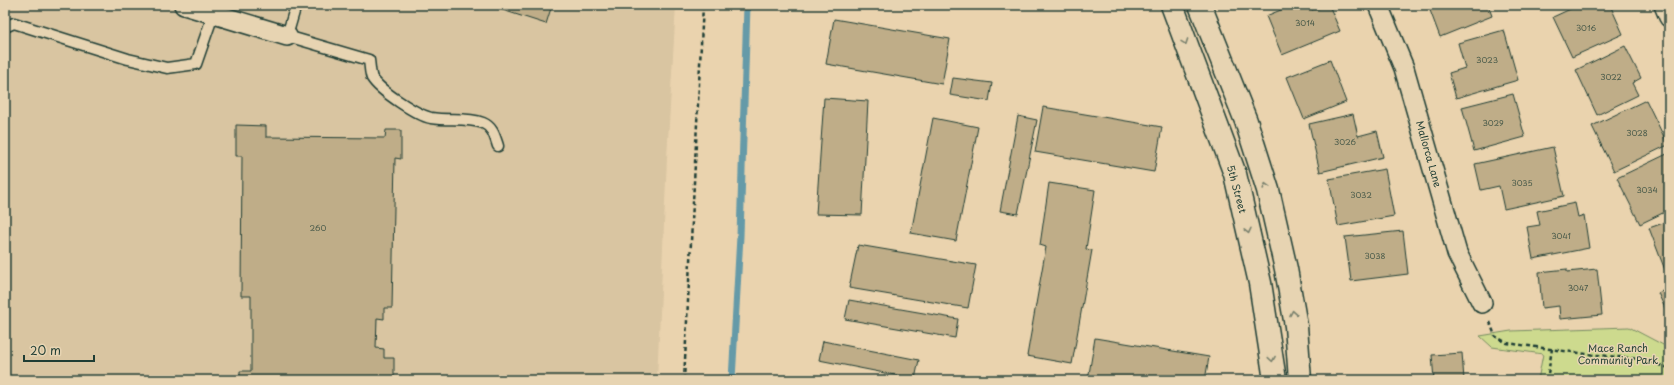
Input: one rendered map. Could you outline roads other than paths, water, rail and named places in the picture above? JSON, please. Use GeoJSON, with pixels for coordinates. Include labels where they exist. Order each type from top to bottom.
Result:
{"type":"FeatureCollection","features":[{"type":"Feature","properties":{"kind":"main road","name":"5th Street"},"geometry":{"type":"LineString","coordinates":[[1172,5],[1235,174],[1260,283],[1275,380]]}},
{"type":"Feature","properties":{"kind":"main road"},"geometry":{"type":"LineString","coordinates":[[1200,5],[1246,121],[1268,190],[1286,269],[1296,326],[1300,380]]}},
{"type":"Feature","properties":{"kind":"street"},"geometry":{"type":"LineString","coordinates":[[184,5],[287,36]]}},
{"type":"Feature","properties":{"kind":"street","name":"Mallorca Lane"},"geometry":{"type":"LineString","coordinates":[[1378,5],[1404,68],[1457,253],[1482,303]]}},
{"type":"Feature","properties":{"kind":"street"},"geometry":{"type":"LineString","coordinates":[[1664,5],[1669,17]]}},
{"type":"Feature","properties":{"kind":"lane"},"geometry":{"type":"LineString","coordinates":[[296,5],[287,36],[369,60],[371,77],[379,87],[417,114],[431,118],[470,120],[484,124],[494,132],[498,146]]}},
{"type":"Feature","properties":{"kind":"lane"},"geometry":{"type":"LineString","coordinates":[[5,26],[14,23],[128,59],[167,68],[196,64],[214,15]]}},
{"type":"Feature","properties":{"kind":"waterway"},"geometry":{"type":"LineString","coordinates":[[732,380],[740,236],[747,5]]}},
{"type":"Feature","properties":{"kind":"park label","name":"Mace Ranch Community Park"},"geometry":{"type":"Point","coordinates":[1618,354]}}]}
